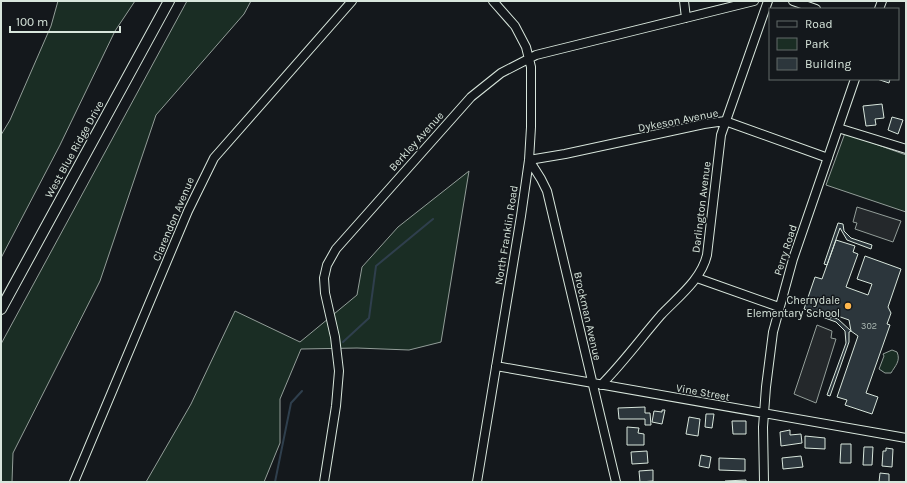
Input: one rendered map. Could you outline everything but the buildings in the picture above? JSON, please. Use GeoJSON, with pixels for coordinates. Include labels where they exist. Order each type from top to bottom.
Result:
{"type":"FeatureCollection","features":[{"type":"Feature","properties":{"kind":"main road","name":"West Blue Ridge Drive"},"geometry":{"type":"LineString","coordinates":[[1,309],[169,1]]}},
{"type":"Feature","properties":{"kind":"street","name":"Clarendon Avenue"},"geometry":{"type":"LineString","coordinates":[[74,482],[188,211],[214,158],[352,1]]}},
{"type":"Feature","properties":{"kind":"street","name":"North Franklin Road"},"geometry":{"type":"LineString","coordinates":[[477,482],[528,160],[532,81],[526,47],[520,35],[493,1]]}},
{"type":"Feature","properties":{"kind":"street"},"geometry":{"type":"LineString","coordinates":[[684,1],[686,18]]}},
{"type":"Feature","properties":{"kind":"street","name":"Berkley Avenue"},"geometry":{"type":"LineString","coordinates":[[324,482],[337,400],[339,371],[336,337],[324,283],[325,271],[328,262],[336,249],[471,97],[501,73],[529,58],[754,1]]}},
{"type":"Feature","properties":{"kind":"street","name":"Darlington Avenue"},"geometry":{"type":"LineString","coordinates":[[601,385],[628,357],[661,316],[697,278],[707,255],[720,148],[725,121],[768,1]]}},
{"type":"Feature","properties":{"kind":"street"},"geometry":{"type":"LineString","coordinates":[[793,1],[813,8]]}},
{"type":"Feature","properties":{"kind":"street","name":"Perry Road"},"geometry":{"type":"LineString","coordinates":[[764,482],[764,414],[769,356],[779,307],[792,263],[855,80]]}},
{"type":"Feature","properties":{"kind":"street","name":"Dykeson Avenue"},"geometry":{"type":"LineString","coordinates":[[528,160],[725,121],[828,158]]}},
{"type":"Feature","properties":{"kind":"street"},"geometry":{"type":"LineString","coordinates":[[838,128],[906,149]]}},
{"type":"Feature","properties":{"kind":"street","name":"Brockman Avenue"},"geometry":{"type":"LineString","coordinates":[[528,160],[541,179],[546,191],[616,482]]}},
{"type":"Feature","properties":{"kind":"street"},"geometry":{"type":"LineString","coordinates":[[697,278],[779,307]]}},
{"type":"Feature","properties":{"kind":"street","name":"Vine Street"},"geometry":{"type":"LineString","coordinates":[[496,366],[906,438]]}},
{"type":"Feature","properties":{"kind":"green space"},"geometry":{"type":"Polygon","coordinates":[[[58,1],[135,1],[115,31],[60,145],[1,258],[1,135],[10,120],[51,26],[58,1]]]}},
{"type":"Feature","properties":{"kind":"green space"},"geometry":{"type":"Polygon","coordinates":[[[187,1],[251,1],[244,14],[156,115],[100,281],[13,453],[12,482],[1,482],[1,344],[187,1]]]}},
{"type":"Feature","properties":{"kind":"green space"},"geometry":{"type":"Polygon","coordinates":[[[845,133],[906,155],[906,212],[826,185],[845,133]]]}},
{"type":"Feature","properties":{"kind":"green space"},"geometry":{"type":"Polygon","coordinates":[[[469,171],[441,342],[409,350],[357,348],[301,349],[280,399],[280,443],[264,482],[146,482],[191,404],[235,311],[300,342],[357,295],[362,267],[398,227],[469,171]]]}},
{"type":"Feature","properties":{"kind":"green space"},"geometry":{"type":"Polygon","coordinates":[[[892,350],[897,352],[898,361],[891,373],[885,373],[879,369],[884,356],[883,354],[892,350]]]}},
{"type":"Feature","properties":{"kind":"shaded area"},"geometry":{"type":"Polygon","coordinates":[[[857,207],[901,221],[893,242],[855,229],[857,223],[853,222],[857,207]]]}},
{"type":"Feature","properties":{"kind":"shaded area"},"geometry":{"type":"Polygon","coordinates":[[[817,325],[832,331],[831,338],[836,339],[816,403],[794,394],[817,325]]]}},
{"type":"Feature","properties":{"kind":"waterway"},"geometry":{"type":"LineString","coordinates":[[343,342],[369,318],[376,266],[433,219]]}},
{"type":"Feature","properties":{"kind":"waterway"},"geometry":{"type":"LineString","coordinates":[[275,482],[291,403],[302,391]]}},
{"type":"Feature","properties":{"kind":"place","name":"Cherrydale Elementary School"},"geometry":{"type":"Point","coordinates":[848,306]}}]}
